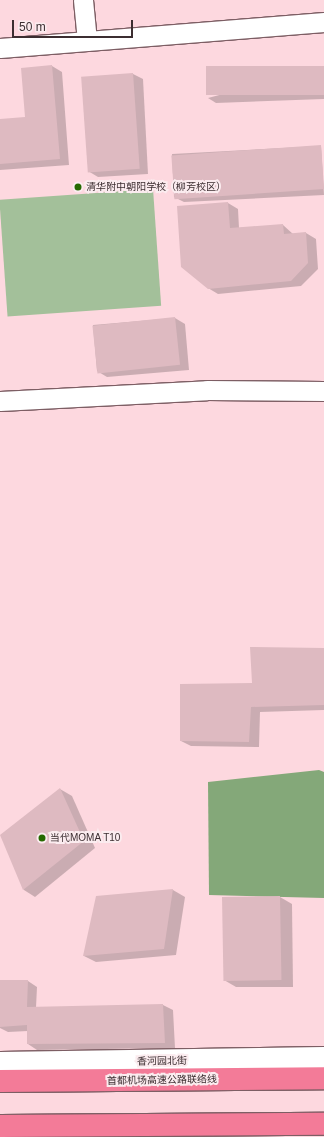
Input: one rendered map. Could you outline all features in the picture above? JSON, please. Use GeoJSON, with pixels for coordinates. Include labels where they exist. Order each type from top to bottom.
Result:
{"type":"FeatureCollection","features":[{"type":"Feature","properties":{"kind":"highway","name":"首都机场高速公路联络线"},"geometry":{"type":"LineString","coordinates":[[0,1081],[324,1078]]}},
{"type":"Feature","properties":{"kind":"highway"},"geometry":{"type":"LineString","coordinates":[[0,1126],[324,1124]]}},
{"type":"Feature","properties":{"kind":"street"},"geometry":{"type":"LineString","coordinates":[[83,0],[87,41]]}},
{"type":"Feature","properties":{"kind":"street"},"geometry":{"type":"LineString","coordinates":[[0,48],[324,22]]}},
{"type":"Feature","properties":{"kind":"street"},"geometry":{"type":"LineString","coordinates":[[0,401],[207,390],[324,391]]}},
{"type":"Feature","properties":{"kind":"street","name":"香河园北街"},"geometry":{"type":"LineString","coordinates":[[0,1063],[324,1058]]}},
{"type":"Feature","properties":{"kind":"shaded area"},"geometry":{"type":"Polygon","coordinates":[[[153,189],[161,306],[8,316],[0,200],[153,189]]]}},
{"type":"Feature","properties":{"kind":"shaded area"},"geometry":{"type":"Polygon","coordinates":[[[319,770],[324,772],[324,898],[209,895],[208,782],[319,770]]]}},
{"type":"Feature","properties":{"kind":"pier"},"geometry":{"type":"Polygon","coordinates":[[[0,1100],[324,1100],[324,1134],[0,1134],[0,1100]]]}},
{"type":"Feature","properties":{"kind":"building"},"geometry":{"type":"Polygon","coordinates":[[[52,65],[60,159],[0,164],[0,119],[25,117],[21,68],[52,65]]]}},
{"type":"Feature","properties":{"kind":"building"},"geometry":{"type":"Polygon","coordinates":[[[206,66],[324,66],[324,95],[206,95],[206,66]]]}},
{"type":"Feature","properties":{"kind":"building"},"geometry":{"type":"Polygon","coordinates":[[[133,73],[140,169],[88,172],[81,77],[133,73]]]}},
{"type":"Feature","properties":{"kind":"building"},"geometry":{"type":"Polygon","coordinates":[[[321,145],[324,189],[174,199],[171,155],[321,145]]]}},
{"type":"Feature","properties":{"kind":"building"},"geometry":{"type":"Polygon","coordinates":[[[228,202],[230,228],[283,224],[284,234],[306,232],[308,263],[291,281],[208,289],[181,267],[177,206],[228,202]]]}},
{"type":"Feature","properties":{"kind":"building"},"geometry":{"type":"Polygon","coordinates":[[[175,317],[180,365],[97,373],[92,326],[175,317]]]}},
{"type":"Feature","properties":{"kind":"building"},"geometry":{"type":"Polygon","coordinates":[[[250,647],[324,648],[324,705],[251,707],[249,742],[180,741],[180,684],[252,683],[250,647]]]}},
{"type":"Feature","properties":{"kind":"building","name":"当代MOMA T10"},"geometry":{"type":"Polygon","coordinates":[[[60,788],[84,841],[23,890],[0,835],[60,788]]]}},
{"type":"Feature","properties":{"kind":"building"},"geometry":{"type":"Polygon","coordinates":[[[173,889],[164,949],[83,956],[96,896],[173,889]]]}},
{"type":"Feature","properties":{"kind":"building"},"geometry":{"type":"Polygon","coordinates":[[[280,896],[281,980],[223,981],[222,897],[280,896]]]}},
{"type":"Feature","properties":{"kind":"building"},"geometry":{"type":"Polygon","coordinates":[[[0,980],[28,980],[27,1007],[163,1004],[165,1043],[27,1044],[27,1025],[0,1027],[0,980]]]}},
{"type":"Feature","properties":{"kind":"place","name":"清华附中朝阳学校（柳芳校区）"},"geometry":{"type":"Point","coordinates":[78,187]}},
{"type":"Feature","properties":{"kind":"place","name":"当代MOMA T10"},"geometry":{"type":"Point","coordinates":[42,838]}}]}
